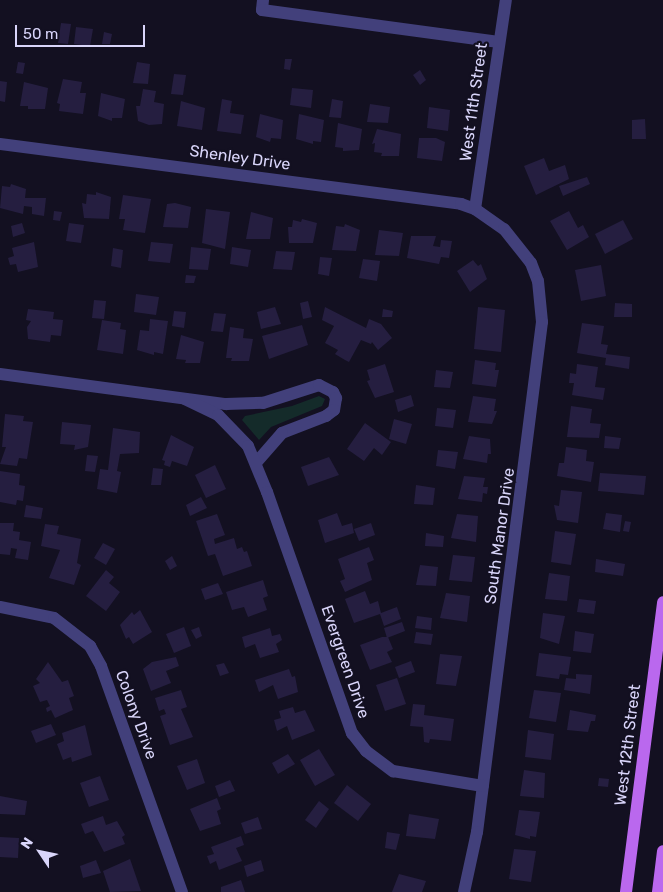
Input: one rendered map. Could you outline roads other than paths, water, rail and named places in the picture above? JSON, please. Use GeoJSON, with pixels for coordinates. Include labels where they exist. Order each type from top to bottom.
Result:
{"type":"FeatureCollection","features":[{"type":"Feature","properties":{"kind":"main road","name":"West 12th Street"},"geometry":{"type":"LineString","coordinates":[[626,892],[663,602]]}},
{"type":"Feature","properties":{"kind":"main road"},"geometry":{"type":"LineString","coordinates":[[658,892],[663,851]]}},
{"type":"Feature","properties":{"kind":"street","name":"West 11th Street"},"geometry":{"type":"LineString","coordinates":[[475,209],[506,0]]}},
{"type":"Feature","properties":{"kind":"street"},"geometry":{"type":"LineString","coordinates":[[262,5],[499,42]]}},
{"type":"Feature","properties":{"kind":"street","name":"Shenley Drive"},"geometry":{"type":"LineString","coordinates":[[0,144],[406,196],[475,209]]}},
{"type":"Feature","properties":{"kind":"street","name":"South Manor Drive"},"geometry":{"type":"LineString","coordinates":[[464,892],[471,870],[542,322],[538,281],[532,264],[504,229],[475,209]]}},
{"type":"Feature","properties":{"kind":"street","name":"Evergreen Drive"},"geometry":{"type":"LineString","coordinates":[[0,374],[185,399],[250,404],[319,385],[333,392],[336,398],[334,410],[326,416],[282,433],[256,463]]}},
{"type":"Feature","properties":{"kind":"street","name":"Evergreen Drive"},"geometry":{"type":"LineString","coordinates":[[185,399],[229,424],[248,446],[256,463],[352,733],[366,750],[393,771],[482,786]]}},
{"type":"Feature","properties":{"kind":"street","name":"Colony Drive"},"geometry":{"type":"LineString","coordinates":[[0,607],[54,618],[90,646],[111,693],[182,892]]}}]}
